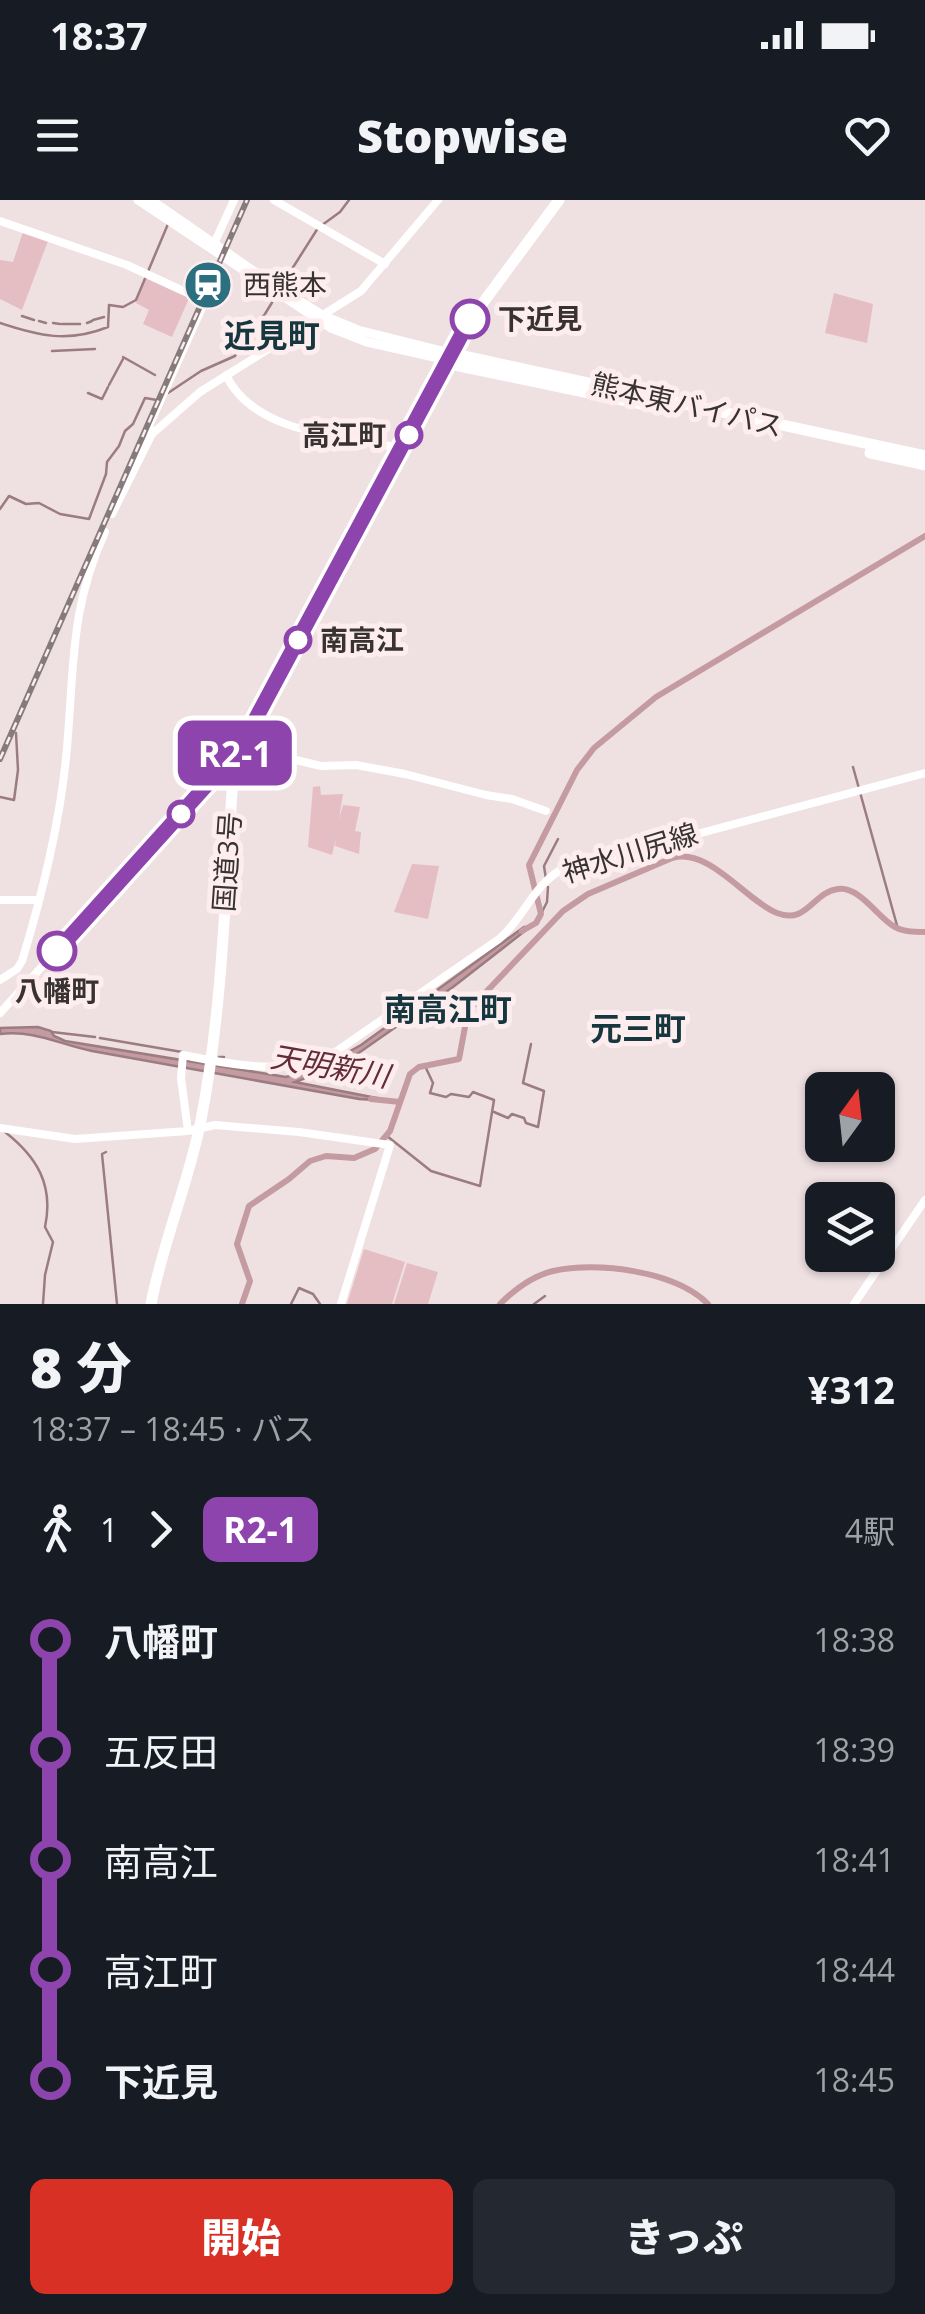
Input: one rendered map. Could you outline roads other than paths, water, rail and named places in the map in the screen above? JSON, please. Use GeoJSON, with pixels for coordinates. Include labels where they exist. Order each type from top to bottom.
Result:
{"type":"FeatureCollection","features":[{"type":"Feature","properties":{"kind":"highway","name":"国道3号"},"geometry":{"type":"LineString","coordinates":[[153,1304],[213,1066],[233,767],[238,747],[487,293],[561,200]]}},
{"type":"Feature","properties":{"kind":"highway","name":"熊本東バイパス"},"geometry":{"type":"LineString","coordinates":[[450,358],[925,456]]}},
{"type":"Feature","properties":{"kind":"highway","name":"熊本東バイパス"},"geometry":{"type":"LineString","coordinates":[[450,358],[925,465]]}},
{"type":"Feature","properties":{"kind":"highway"},"geometry":{"type":"LineString","coordinates":[[552,380],[621,391]]}},
{"type":"Feature","properties":{"kind":"highway"},"geometry":{"type":"LineString","coordinates":[[552,380],[650,405]]}},
{"type":"Feature","properties":{"kind":"main road"},"geometry":{"type":"LineString","coordinates":[[138,200],[289,295],[319,319],[394,346],[552,380]]}},
{"type":"Feature","properties":{"kind":"main road"},"geometry":{"type":"LineString","coordinates":[[151,200],[254,280],[359,344],[450,358]]}},
{"type":"Feature","properties":{"kind":"main road"},"geometry":{"type":"LineString","coordinates":[[319,319],[450,358]]}},
{"type":"Feature","properties":{"kind":"street"},"geometry":{"type":"LineString","coordinates":[[212,247],[234,200]]}},
{"type":"Feature","properties":{"kind":"street"},"geometry":{"type":"LineString","coordinates":[[274,200],[385,264]]}},
{"type":"Feature","properties":{"kind":"street"},"geometry":{"type":"LineString","coordinates":[[112,514],[152,434],[189,400],[362,290],[438,200]]}},
{"type":"Feature","properties":{"kind":"street"},"geometry":{"type":"LineString","coordinates":[[0,222],[113,260],[204,300],[150,426],[152,434]]}},
{"type":"Feature","properties":{"kind":"street"},"geometry":{"type":"LineString","coordinates":[[226,375],[238,398],[272,420],[403,448]]}},
{"type":"Feature","properties":{"kind":"street"},"geometry":{"type":"LineString","coordinates":[[0,980],[17,969],[22,960],[37,900],[65,765],[71,661],[81,598],[105,532]]}},
{"type":"Feature","properties":{"kind":"street"},"geometry":{"type":"LineString","coordinates":[[238,747],[322,766],[356,764],[405,774],[486,796],[512,798],[546,810]]}},
{"type":"Feature","properties":{"kind":"street"},"geometry":{"type":"LineString","coordinates":[[0,1014],[233,767]]}},
{"type":"Feature","properties":{"kind":"street","name":"神水川尻線"},"geometry":{"type":"LineString","coordinates":[[198,1129],[183,1055],[213,1066],[273,1068],[308,1064],[331,1055],[498,939],[517,921],[542,884],[559,871],[925,773]]}},
{"type":"Feature","properties":{"kind":"street"},"geometry":{"type":"LineString","coordinates":[[0,900],[37,900]]}},
{"type":"Feature","properties":{"kind":"street"},"geometry":{"type":"LineString","coordinates":[[0,1128],[75,1139],[198,1129],[268,1129],[390,1145],[341,1304]]}},
{"type":"Feature","properties":{"kind":"street"},"geometry":{"type":"LineString","coordinates":[[857,1304],[925,1203]]}},
{"type":"Feature","properties":{"kind":"water"},"geometry":{"type":"Polygon","coordinates":[[[524,927],[530,927],[343,1064],[295,1082],[392,1101],[359,1099],[92,1051],[36,1036],[0,1034],[0,1028],[38,1027],[65,1041],[286,1077],[323,1066],[361,1045],[524,927]]]}},
{"type":"Feature","properties":{"kind":"waterway"},"geometry":{"type":"LineString","coordinates":[[278,291],[318,228],[349,200]]}},
{"type":"Feature","properties":{"kind":"waterway"},"geometry":{"type":"LineString","coordinates":[[0,323],[54,336],[80,335],[108,327],[109,305],[123,307],[136,300],[168,224]]}},
{"type":"Feature","properties":{"kind":"waterway"},"geometry":{"type":"LineString","coordinates":[[168,393],[201,371],[235,356],[242,338],[276,296]]}},
{"type":"Feature","properties":{"kind":"waterway"},"geometry":{"type":"LineString","coordinates":[[22,316],[34,320]]}},
{"type":"Feature","properties":{"kind":"waterway"},"geometry":{"type":"LineString","coordinates":[[93,320],[104,317]]}},
{"type":"Feature","properties":{"kind":"waterway"},"geometry":{"type":"LineString","coordinates":[[39,321],[46,323]]}},
{"type":"Feature","properties":{"kind":"waterway"},"geometry":{"type":"LineString","coordinates":[[87,323],[92,321]]}},
{"type":"Feature","properties":{"kind":"waterway"},"geometry":{"type":"LineString","coordinates":[[53,323],[60,324]]}},
{"type":"Feature","properties":{"kind":"waterway"},"geometry":{"type":"LineString","coordinates":[[62,324],[80,324]]}},
{"type":"Feature","properties":{"kind":"waterway"},"geometry":{"type":"LineString","coordinates":[[52,351],[95,349]]}},
{"type":"Feature","properties":{"kind":"waterway"},"geometry":{"type":"LineString","coordinates":[[123,357],[155,375]]}},
{"type":"Feature","properties":{"kind":"waterway"},"geometry":{"type":"LineString","coordinates":[[109,385],[123,359]]}},
{"type":"Feature","properties":{"kind":"waterway"},"geometry":{"type":"LineString","coordinates":[[88,393],[102,399],[108,387]]}},
{"type":"Feature","properties":{"kind":"waterway"},"geometry":{"type":"LineString","coordinates":[[0,509],[9,496],[26,504],[39,503],[60,514],[89,519],[107,462],[145,398],[157,400]]}},
{"type":"Feature","properties":{"kind":"waterway"},"geometry":{"type":"LineString","coordinates":[[522,931],[536,923],[541,914],[529,865],[577,770],[594,748],[656,697],[925,536]]}},
{"type":"Feature","properties":{"kind":"waterway"},"geometry":{"type":"LineString","coordinates":[[0,797],[14,800],[18,770],[16,733]]}},
{"type":"Feature","properties":{"kind":"waterway"},"geometry":{"type":"LineString","coordinates":[[853,767],[898,929]]}},
{"type":"Feature","properties":{"kind":"waterway"},"geometry":{"type":"LineString","coordinates":[[546,879],[544,866],[558,839]]}},
{"type":"Feature","properties":{"kind":"waterway","name":"天明新川"},"geometry":{"type":"LineString","coordinates":[[242,1304],[250,1281],[237,1244],[249,1206],[310,1161],[326,1156],[354,1158],[375,1149],[390,1131],[410,1074],[419,1067],[459,1059],[468,1011],[563,911],[588,894],[672,858],[686,857],[713,867],[777,913],[796,915],[829,891],[846,889],[895,927],[925,932]]}},
{"type":"Feature","properties":{"kind":"waterway"},"geometry":{"type":"LineString","coordinates":[[541,914],[548,887]]}},
{"type":"Feature","properties":{"kind":"waterway"},"geometry":{"type":"LineString","coordinates":[[52,1032],[95,1037]]}},
{"type":"Feature","properties":{"kind":"waterway"},"geometry":{"type":"LineString","coordinates":[[100,1038],[182,1052]]}},
{"type":"Feature","properties":{"kind":"waterway"},"geometry":{"type":"LineString","coordinates":[[494,1112],[508,1118],[512,1114],[524,1118],[526,1123],[538,1127],[544,1091],[523,1083],[531,1044]]}},
{"type":"Feature","properties":{"kind":"waterway"},"geometry":{"type":"LineString","coordinates":[[219,1057],[224,1057]]}},
{"type":"Feature","properties":{"kind":"waterway"},"geometry":{"type":"LineString","coordinates":[[387,1136],[431,1171],[480,1186],[494,1100],[473,1092],[469,1097],[430,1093],[433,1083],[425,1066]]}},
{"type":"Feature","properties":{"kind":"waterway","name":"天明新川"},"geometry":{"type":"LineString","coordinates":[[371,1099],[400,1102]]}},
{"type":"Feature","properties":{"kind":"waterway"},"geometry":{"type":"LineString","coordinates":[[5,1132],[26,1151],[45,1185],[45,1227],[53,1242],[43,1304]]}},
{"type":"Feature","properties":{"kind":"waterway"},"geometry":{"type":"LineString","coordinates":[[106,1152],[102,1154],[117,1304]]}},
{"type":"Feature","properties":{"kind":"waterway"},"geometry":{"type":"LineString","coordinates":[[500,1304],[538,1276],[591,1267],[656,1276],[694,1293],[708,1304]]}},
{"type":"Feature","properties":{"kind":"waterway"},"geometry":{"type":"LineString","coordinates":[[291,1304],[299,1288],[313,1294],[320,1304]]}},
{"type":"Feature","properties":{"kind":"waterway"},"geometry":{"type":"LineString","coordinates":[[534,1304],[545,1296]]}},
{"type":"Feature","properties":{"kind":"railway"},"geometry":{"type":"LineString","coordinates":[[0,759],[247,200]]}},
{"type":"Feature","properties":{"kind":"place","name":"西熊本"},"geometry":{"type":"Point","coordinates":[208,285]}},
{"type":"Feature","properties":{"kind":"place","name":"下近見"},"geometry":{"type":"Point","coordinates":[470,319]}},
{"type":"Feature","properties":{"kind":"place","name":"高江町"},"geometry":{"type":"Point","coordinates":[409,435]}},
{"type":"Feature","properties":{"kind":"place","name":"南高江"},"geometry":{"type":"Point","coordinates":[298,640]}},
{"type":"Feature","properties":{"kind":"place","name":"八幡町"},"geometry":{"type":"Point","coordinates":[57,951]}},
{"type":"Feature","properties":{"kind":"district","name":"近見町"},"geometry":{"type":"Point","coordinates":[272,336]}},
{"type":"Feature","properties":{"kind":"district","name":"南高江町"},"geometry":{"type":"Point","coordinates":[448,1010]}},
{"type":"Feature","properties":{"kind":"district","name":"元三町"},"geometry":{"type":"Point","coordinates":[638,1029]}}]}
